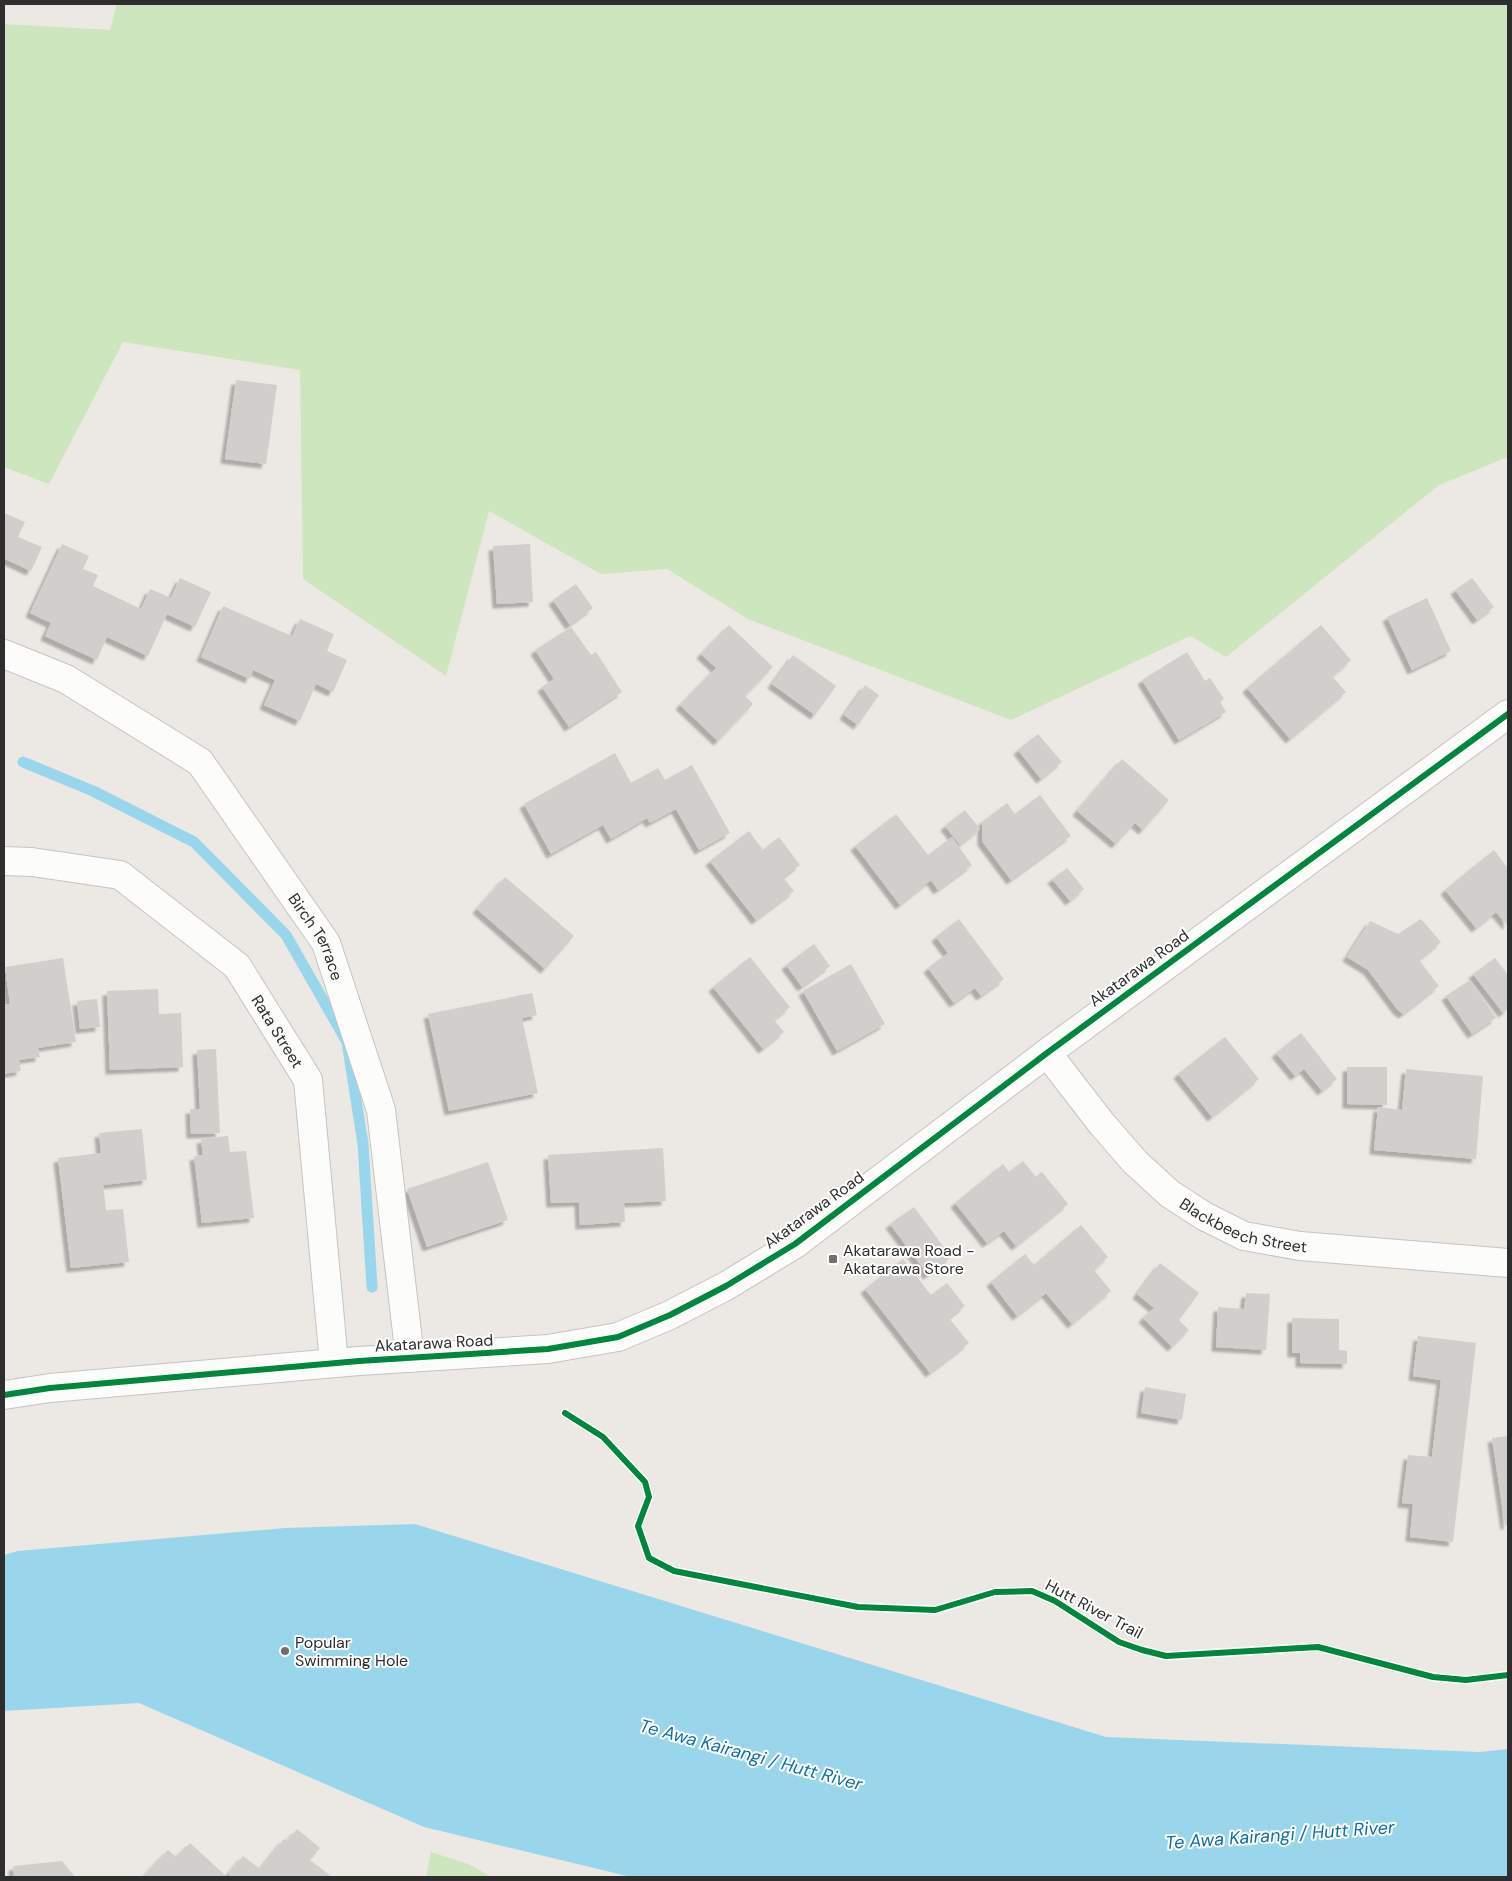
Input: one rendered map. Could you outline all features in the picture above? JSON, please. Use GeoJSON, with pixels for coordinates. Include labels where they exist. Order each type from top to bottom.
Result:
{"type":"FeatureCollection","features":[{"type":"Feature","properties":{"kind":"street","name":"Birch Terrace"},"geometry":{"type":"LineString","coordinates":[[4,654],[66,679],[200,762],[326,943],[381,1110],[410,1358]]}},
{"type":"Feature","properties":{"kind":"street","name":"Akatarawa Road"},"geometry":{"type":"LineString","coordinates":[[4,1395],[50,1388],[334,1363],[548,1349],[618,1337],[670,1315],[726,1286],[795,1244],[1047,1053],[1508,714]]}},
{"type":"Feature","properties":{"kind":"street","name":"Rata Street"},"geometry":{"type":"LineString","coordinates":[[4,861],[32,862],[120,876],[237,966],[308,1080],[334,1363]]}},
{"type":"Feature","properties":{"kind":"street","name":"Blackbeech Street"},"geometry":{"type":"LineString","coordinates":[[1047,1053],[1102,1124],[1135,1162],[1170,1194],[1204,1216],[1244,1236],[1300,1246],[1508,1263]]}},
{"type":"Feature","properties":{"kind":"green space"},"geometry":{"type":"Polygon","coordinates":[[[117,4],[1508,4],[1508,457],[1439,485],[1226,657],[1190,636],[1011,720],[748,619],[667,569],[601,574],[489,511],[446,676],[303,579],[300,370],[123,342],[49,484],[4,467],[4,24],[110,30],[117,4]]]}},
{"type":"Feature","properties":{"kind":"green space"},"geometry":{"type":"Polygon","coordinates":[[[431,1852],[468,1864],[492,1877],[426,1877],[431,1852]]]}},
{"type":"Feature","properties":{"kind":"water","name":"Te Awa Kairangi / Hutt River"},"geometry":{"type":"Polygon","coordinates":[[[415,1524],[1106,1737],[1480,1752],[1508,1749],[1508,1877],[1167,1877],[1166,1875],[1166,1877],[631,1877],[424,1827],[139,1703],[4,1711],[4,1555],[18,1551],[285,1528],[415,1524]]]}},
{"type":"Feature","properties":{"kind":"building"},"geometry":{"type":"Polygon","coordinates":[[[236,380],[277,385],[266,464],[225,459],[236,380]]]}},
{"type":"Feature","properties":{"kind":"building"},"geometry":{"type":"Polygon","coordinates":[[[4,513],[25,522],[18,537],[42,547],[31,571],[5,559],[4,562],[4,513]]]}},
{"type":"Feature","properties":{"kind":"building"},"geometry":{"type":"Polygon","coordinates":[[[62,544],[89,556],[83,569],[98,575],[93,586],[141,609],[150,589],[171,598],[180,578],[211,592],[195,627],[167,614],[148,656],[107,637],[97,660],[45,636],[51,623],[30,613],[62,544]]]}},
{"type":"Feature","properties":{"kind":"building"},"geometry":{"type":"Polygon","coordinates":[[[530,544],[533,602],[497,604],[493,546],[530,544]]]}},
{"type":"Feature","properties":{"kind":"building"},"geometry":{"type":"Polygon","coordinates":[[[1472,578],[1494,607],[1477,620],[1455,590],[1472,578]]]}},
{"type":"Feature","properties":{"kind":"building"},"geometry":{"type":"Polygon","coordinates":[[[576,584],[593,608],[570,625],[553,600],[576,584]]]}},
{"type":"Feature","properties":{"kind":"building"},"geometry":{"type":"Polygon","coordinates":[[[1427,598],[1451,651],[1412,670],[1387,617],[1427,598]]]}},
{"type":"Feature","properties":{"kind":"building"},"geometry":{"type":"Polygon","coordinates":[[[223,606],[292,636],[300,619],[334,634],[327,651],[347,660],[333,692],[316,684],[300,721],[264,705],[275,680],[253,670],[250,679],[201,657],[223,606]]]}},
{"type":"Feature","properties":{"kind":"building"},"geometry":{"type":"Polygon","coordinates":[[[729,625],[773,667],[745,696],[753,704],[718,741],[680,705],[716,668],[701,654],[729,625]]]}},
{"type":"Feature","properties":{"kind":"building"},"geometry":{"type":"Polygon","coordinates":[[[1321,625],[1351,660],[1332,676],[1346,692],[1290,739],[1247,688],[1321,625]]]}},
{"type":"Feature","properties":{"kind":"building"},"geometry":{"type":"Polygon","coordinates":[[[571,627],[591,655],[596,652],[622,692],[569,727],[542,687],[554,679],[535,650],[571,627]]]}},
{"type":"Feature","properties":{"kind":"building"},"geometry":{"type":"Polygon","coordinates":[[[1187,652],[1205,681],[1210,678],[1224,699],[1220,702],[1226,712],[1179,740],[1142,680],[1187,652]]]}},
{"type":"Feature","properties":{"kind":"building"},"geometry":{"type":"Polygon","coordinates":[[[793,655],[836,686],[815,715],[772,684],[793,655]]]}},
{"type":"Feature","properties":{"kind":"building"},"geometry":{"type":"Polygon","coordinates":[[[865,685],[879,695],[858,725],[844,715],[865,685]]]}},
{"type":"Feature","properties":{"kind":"building"},"geometry":{"type":"Polygon","coordinates":[[[1038,734],[1062,762],[1041,779],[1018,750],[1038,734]]]}},
{"type":"Feature","properties":{"kind":"building"},"geometry":{"type":"Polygon","coordinates":[[[615,753],[631,783],[658,768],[665,780],[692,765],[730,833],[699,850],[676,809],[650,823],[647,818],[611,839],[603,825],[551,854],[524,804],[615,753]]]}},
{"type":"Feature","properties":{"kind":"building"},"geometry":{"type":"Polygon","coordinates":[[[1122,759],[1169,800],[1143,830],[1135,823],[1116,844],[1077,811],[1122,759]]]}},
{"type":"Feature","properties":{"kind":"building"},"geometry":{"type":"Polygon","coordinates":[[[1040,795],[1071,836],[1011,880],[982,841],[982,822],[1007,803],[1015,814],[1040,795]]]}},
{"type":"Feature","properties":{"kind":"building"},"geometry":{"type":"Polygon","coordinates":[[[965,810],[980,829],[960,845],[945,826],[965,810]]]}},
{"type":"Feature","properties":{"kind":"building"},"geometry":{"type":"Polygon","coordinates":[[[896,814],[928,855],[952,837],[972,865],[938,890],[931,880],[900,905],[855,846],[896,814]]]}},
{"type":"Feature","properties":{"kind":"building"},"geometry":{"type":"Polygon","coordinates":[[[749,831],[763,850],[779,837],[800,865],[783,877],[794,891],[756,920],[710,861],[749,831]]]}},
{"type":"Feature","properties":{"kind":"building"},"geometry":{"type":"Polygon","coordinates":[[[1494,850],[1506,866],[1508,864],[1508,924],[1496,912],[1476,928],[1445,890],[1494,850]]]}},
{"type":"Feature","properties":{"kind":"building"},"geometry":{"type":"Polygon","coordinates":[[[1067,868],[1084,889],[1070,901],[1052,879],[1067,868]]]}},
{"type":"Feature","properties":{"kind":"building"},"geometry":{"type":"Polygon","coordinates":[[[505,877],[574,936],[545,969],[477,909],[505,877]]]}},
{"type":"Feature","properties":{"kind":"building"},"geometry":{"type":"Polygon","coordinates":[[[959,919],[1004,979],[981,996],[975,988],[954,1003],[928,968],[948,953],[936,937],[959,919]]]}},
{"type":"Feature","properties":{"kind":"building"},"geometry":{"type":"Polygon","coordinates":[[[1421,919],[1441,942],[1419,960],[1439,986],[1403,1014],[1397,1009],[1368,970],[1347,957],[1370,921],[1398,934],[1421,919]]]}},
{"type":"Feature","properties":{"kind":"building"},"geometry":{"type":"Polygon","coordinates":[[[814,944],[830,966],[802,987],[786,965],[814,944]]]}},
{"type":"Feature","properties":{"kind":"building"},"geometry":{"type":"Polygon","coordinates":[[[750,957],[790,1007],[774,1020],[784,1032],[763,1049],[713,987],[750,957]]]}},
{"type":"Feature","properties":{"kind":"building"},"geometry":{"type":"Polygon","coordinates":[[[63,958],[76,1042],[38,1048],[40,1057],[19,1060],[21,1071],[4,1074],[4,1004],[10,1004],[5,967],[63,958]]]}},
{"type":"Feature","properties":{"kind":"building"},"geometry":{"type":"Polygon","coordinates":[[[1495,958],[1508,975],[1508,1009],[1503,1013],[1473,974],[1495,958]]]}},
{"type":"Feature","properties":{"kind":"building"},"geometry":{"type":"Polygon","coordinates":[[[851,964],[885,1024],[837,1051],[803,991],[851,964]]]}},
{"type":"Feature","properties":{"kind":"building"},"geometry":{"type":"Polygon","coordinates":[[[1470,980],[1496,1018],[1472,1034],[1446,996],[1470,980]]]}},
{"type":"Feature","properties":{"kind":"building"},"geometry":{"type":"Polygon","coordinates":[[[158,989],[159,1014],[181,1013],[183,1067],[110,1070],[107,991],[158,989]]]}},
{"type":"Feature","properties":{"kind":"building"},"geometry":{"type":"Polygon","coordinates":[[[532,993],[537,1015],[522,1018],[538,1093],[449,1111],[428,1014],[532,993]]]}},
{"type":"Feature","properties":{"kind":"building"},"geometry":{"type":"Polygon","coordinates":[[[97,999],[100,1027],[80,1029],[77,1001],[97,999]]]}},
{"type":"Feature","properties":{"kind":"building"},"geometry":{"type":"Polygon","coordinates":[[[1301,1033],[1337,1079],[1322,1091],[1304,1069],[1295,1076],[1276,1053],[1301,1033]]]}},
{"type":"Feature","properties":{"kind":"building"},"geometry":{"type":"Polygon","coordinates":[[[1225,1037],[1259,1079],[1212,1117],[1178,1074],[1225,1037]]]}},
{"type":"Feature","properties":{"kind":"building"},"geometry":{"type":"Polygon","coordinates":[[[216,1049],[220,1133],[191,1134],[190,1109],[200,1109],[197,1050],[216,1049]]]}},
{"type":"Feature","properties":{"kind":"building"},"geometry":{"type":"Polygon","coordinates":[[[1347,1067],[1387,1067],[1387,1105],[1347,1104],[1347,1067]]]}},
{"type":"Feature","properties":{"kind":"building"},"geometry":{"type":"Polygon","coordinates":[[[1406,1069],[1483,1076],[1476,1159],[1374,1150],[1378,1107],[1402,1110],[1406,1069]]]}},
{"type":"Feature","properties":{"kind":"building"},"geometry":{"type":"Polygon","coordinates":[[[142,1129],[147,1180],[103,1185],[106,1210],[123,1209],[129,1262],[71,1268],[58,1158],[101,1153],[99,1133],[142,1129]]]}},
{"type":"Feature","properties":{"kind":"building"},"geometry":{"type":"Polygon","coordinates":[[[228,1136],[230,1152],[246,1151],[254,1218],[202,1223],[194,1156],[203,1155],[201,1139],[228,1136]]]}},
{"type":"Feature","properties":{"kind":"building"},"geometry":{"type":"Polygon","coordinates":[[[663,1148],[666,1201],[624,1203],[625,1222],[580,1225],[579,1202],[551,1203],[548,1155],[663,1148]]]}},
{"type":"Feature","properties":{"kind":"building"},"geometry":{"type":"Polygon","coordinates":[[[1023,1161],[1036,1177],[1042,1172],[1068,1204],[1016,1246],[1004,1231],[987,1243],[955,1203],[1003,1164],[1009,1172],[1023,1161]]]}},
{"type":"Feature","properties":{"kind":"building"},"geometry":{"type":"Polygon","coordinates":[[[488,1162],[508,1220],[427,1247],[407,1189],[488,1162]]]}},
{"type":"Feature","properties":{"kind":"building"},"geometry":{"type":"Polygon","coordinates":[[[914,1207],[951,1257],[928,1275],[890,1224],[914,1207]]]}},
{"type":"Feature","properties":{"kind":"building"},"geometry":{"type":"Polygon","coordinates":[[[1081,1225],[1108,1257],[1094,1270],[1111,1291],[1072,1324],[1046,1293],[1017,1316],[991,1282],[1025,1254],[1034,1265],[1081,1225]]]}},
{"type":"Feature","properties":{"kind":"building"},"geometry":{"type":"Polygon","coordinates":[[[903,1259],[931,1295],[947,1283],[965,1306],[949,1318],[969,1343],[930,1373],[865,1289],[903,1259]]]}},
{"type":"Feature","properties":{"kind":"building"},"geometry":{"type":"Polygon","coordinates":[[[1160,1263],[1199,1293],[1179,1320],[1189,1330],[1172,1347],[1143,1318],[1154,1308],[1137,1294],[1160,1263]]]}},
{"type":"Feature","properties":{"kind":"building"},"geometry":{"type":"Polygon","coordinates":[[[1246,1293],[1270,1294],[1266,1350],[1216,1347],[1218,1307],[1244,1309],[1246,1293]]]}},
{"type":"Feature","properties":{"kind":"building"},"geometry":{"type":"Polygon","coordinates":[[[1292,1318],[1339,1319],[1339,1350],[1347,1351],[1347,1364],[1300,1363],[1300,1353],[1292,1353],[1292,1318]]]}},
{"type":"Feature","properties":{"kind":"building"},"geometry":{"type":"Polygon","coordinates":[[[1418,1336],[1476,1343],[1453,1542],[1410,1537],[1413,1504],[1402,1503],[1408,1455],[1432,1457],[1441,1380],[1413,1376],[1418,1336]]]}},
{"type":"Feature","properties":{"kind":"building"},"geometry":{"type":"Polygon","coordinates":[[[1145,1387],[1186,1394],[1182,1420],[1141,1413],[1145,1387]]]}},
{"type":"Feature","properties":{"kind":"building"},"geometry":{"type":"Polygon","coordinates":[[[1508,1436],[1508,1525],[1505,1525],[1492,1438],[1508,1436]]]}},
{"type":"Feature","properties":{"kind":"building"},"geometry":{"type":"Polygon","coordinates":[[[297,1829],[320,1848],[310,1860],[332,1877],[232,1877],[228,1874],[243,1856],[260,1869],[284,1839],[287,1841],[297,1829]]]}},
{"type":"Feature","properties":{"kind":"building"},"geometry":{"type":"Polygon","coordinates":[[[190,1843],[226,1876],[143,1877],[168,1850],[176,1857],[190,1843]]]}},
{"type":"Feature","properties":{"kind":"building"},"geometry":{"type":"Polygon","coordinates":[[[62,1861],[75,1877],[14,1877],[13,1866],[62,1861]]]}},
{"type":"Feature","properties":{"kind":"waterway"},"geometry":{"type":"LineString","coordinates":[[23,762],[93,791],[194,842],[286,935],[347,1042],[363,1144],[372,1287]]}},
{"type":"Feature","properties":{"kind":"cycle path"},"geometry":{"type":"LineString","coordinates":[[4,1395],[50,1388],[359,1361],[548,1349],[618,1337],[670,1315],[726,1286],[795,1244],[1047,1053],[1508,714]]}},
{"type":"Feature","properties":{"kind":"cycle path","name":"Hutt River Trail"},"geometry":{"type":"LineString","coordinates":[[565,1413],[603,1437],[645,1482],[649,1497],[638,1526],[649,1558],[674,1571],[858,1607],[935,1610],[995,1592],[1032,1591],[1055,1601],[1119,1642],[1166,1656],[1318,1647],[1433,1677],[1466,1680],[1508,1675]]}},
{"type":"Feature","properties":{"kind":"place","name":"Akatarawa Road - Akatarawa Store"},"geometry":{"type":"Point","coordinates":[833,1259]}},
{"type":"Feature","properties":{"kind":"place","name":"Popular Swimming Hole"},"geometry":{"type":"Point","coordinates":[285,1651]}}]}
